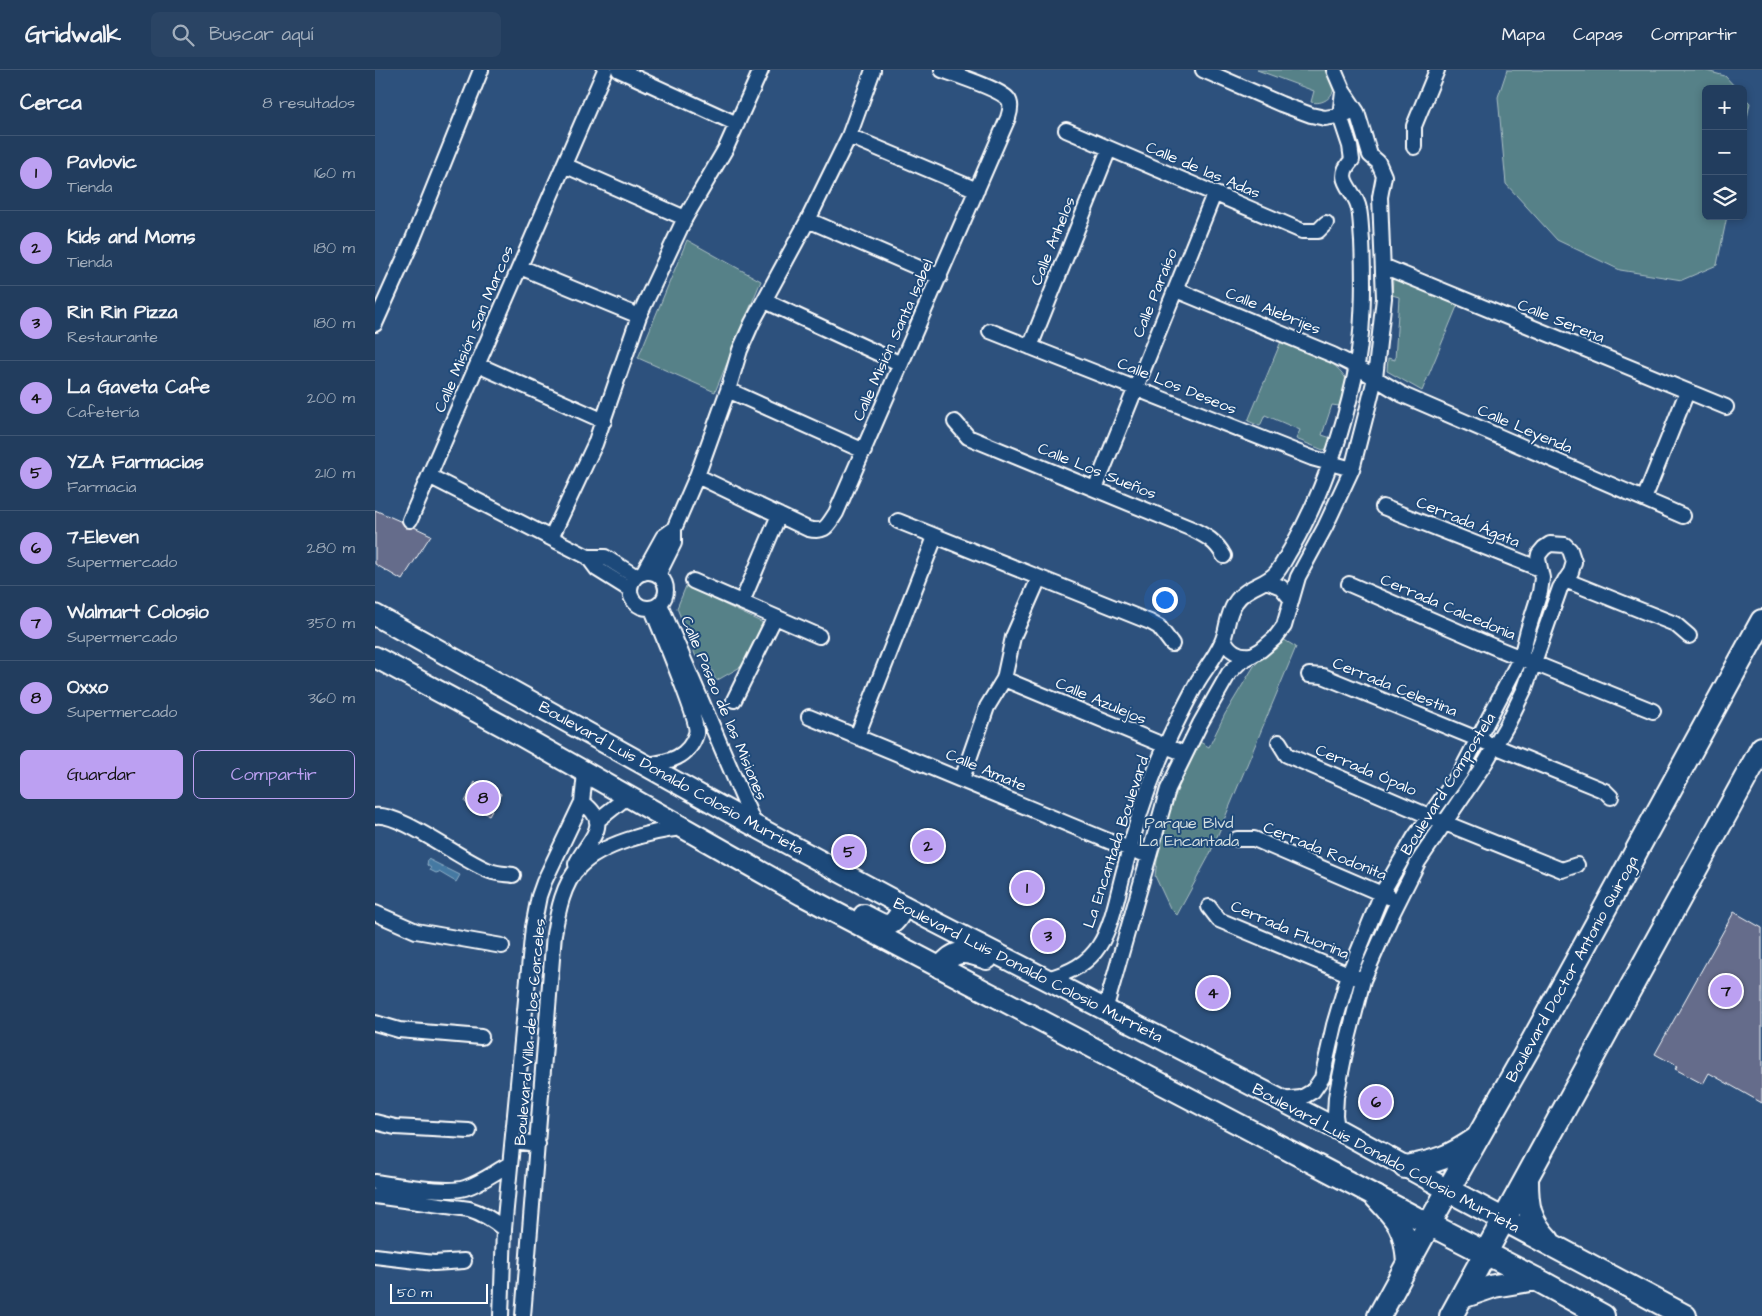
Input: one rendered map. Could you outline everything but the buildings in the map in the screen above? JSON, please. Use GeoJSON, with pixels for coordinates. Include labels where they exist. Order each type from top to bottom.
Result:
{"type":"FeatureCollection","features":[{"type":"Feature","properties":{"kind":"main road","name":"Boulevard Luis Donaldo Colosio Murrieta"},"geometry":{"type":"LineString","coordinates":[[375,615],[755,826],[904,906],[1337,1129],[1685,1316]]}},
{"type":"Feature","properties":{"kind":"main road","name":"Boulevard Doctor Antonio Quiroga"},"geometry":{"type":"LineString","coordinates":[[1379,1316],[1532,1042],[1762,621]]}},
{"type":"Feature","properties":{"kind":"main road"},"geometry":{"type":"LineString","coordinates":[[375,657],[515,733],[746,864],[1603,1316]]}},
{"type":"Feature","properties":{"kind":"main road"},"geometry":{"type":"LineString","coordinates":[[1451,1316],[1762,748]]}},
{"type":"Feature","properties":{"kind":"main road"},"geometry":{"type":"LineString","coordinates":[[746,864],[807,884],[884,925],[895,923],[904,906]]}},
{"type":"Feature","properties":{"kind":"main road"},"geometry":{"type":"LineString","coordinates":[[940,968],[953,955],[961,952],[972,954],[1011,970],[1019,972],[1026,969]]}},
{"type":"Feature","properties":{"kind":"main road"},"geometry":{"type":"LineString","coordinates":[[1405,1167],[1431,1163],[1449,1156],[1479,1137]]}},
{"type":"Feature","properties":{"kind":"main road"},"geometry":{"type":"LineString","coordinates":[[1527,1180],[1527,1202],[1531,1218],[1556,1248]]}},
{"type":"Feature","properties":{"kind":"main road"},"geometry":{"type":"LineString","coordinates":[[1376,1197],[1400,1224],[1407,1245],[1408,1263]]}},
{"type":"Feature","properties":{"kind":"main road"},"geometry":{"type":"LineString","coordinates":[[1462,1297],[1494,1286],[1536,1279]]}},
{"type":"Feature","properties":{"kind":"street"},"geometry":{"type":"LineString","coordinates":[[375,324],[413,239],[481,70]]}},
{"type":"Feature","properties":{"kind":"street","name":"Calle Misión San Marcos"},"geometry":{"type":"LineString","coordinates":[[410,520],[605,70]]}},
{"type":"Feature","properties":{"kind":"street"},"geometry":{"type":"LineString","coordinates":[[619,70],[737,124]]}},
{"type":"Feature","properties":{"kind":"street"},"geometry":{"type":"LineString","coordinates":[[551,538],[604,421],[639,316],[685,218],[726,148],[761,70]]}},
{"type":"Feature","properties":{"kind":"street"},"geometry":{"type":"LineString","coordinates":[[658,575],[674,543],[674,529],[697,476],[728,390],[740,350],[808,220],[849,136],[873,70]]}},
{"type":"Feature","properties":{"kind":"street","name":"Calle Misión Santa Isabel"},"geometry":{"type":"LineString","coordinates":[[697,476],[779,516],[818,532],[824,530],[837,513],[1008,118],[1011,106],[1009,99],[1000,93],[942,70]]}},
{"type":"Feature","properties":{"kind":"street"},"geometry":{"type":"LineString","coordinates":[[1203,70],[1311,115],[1325,118],[1357,112]]}},
{"type":"Feature","properties":{"kind":"street","name":"La Encantada Boulevard"},"geometry":{"type":"LineString","coordinates":[[1105,1010],[1168,789],[1229,673],[1240,662],[1261,650],[1275,638],[1284,626],[1289,614],[1291,599],[1298,577],[1329,520],[1352,469],[1375,378],[1384,298],[1379,197],[1383,176],[1378,162],[1370,156],[1357,112],[1343,91],[1334,70]]}},
{"type":"Feature","properties":{"kind":"street"},"geometry":{"type":"LineString","coordinates":[[1414,147],[1414,126],[1437,70]]}},
{"type":"Feature","properties":{"kind":"street","name":"La Encantada Boulevard"},"geometry":{"type":"LineString","coordinates":[[1046,980],[1062,976],[1077,968],[1090,957],[1106,934],[1146,794],[1165,746],[1198,682],[1224,639],[1228,616],[1235,603],[1241,595],[1276,573],[1300,533],[1330,463],[1349,402],[1357,367],[1360,343],[1363,270],[1360,211],[1357,200],[1347,188],[1344,178],[1346,168],[1352,160],[1350,146],[1340,116],[1343,91]]}},
{"type":"Feature","properties":{"kind":"street","name":"Calle de las Adas"},"geometry":{"type":"LineString","coordinates":[[1066,130],[1302,231],[1318,231],[1326,224]]}},
{"type":"Feature","properties":{"kind":"street"},"geometry":{"type":"LineString","coordinates":[[849,136],[977,190]]}},
{"type":"Feature","properties":{"kind":"street","name":"Calle Anhelos"},"geometry":{"type":"LineString","coordinates":[[1030,347],[1109,149]]}},
{"type":"Feature","properties":{"kind":"street"},"geometry":{"type":"LineString","coordinates":[[1352,160],[1362,155],[1370,156]]}},
{"type":"Feature","properties":{"kind":"street"},"geometry":{"type":"LineString","coordinates":[[564,165],[685,218]]}},
{"type":"Feature","properties":{"kind":"street","name":"Calle Paraíso"},"geometry":{"type":"LineString","coordinates":[[1095,489],[1215,194]]}},
{"type":"Feature","properties":{"kind":"street"},"geometry":{"type":"LineString","coordinates":[[808,220],[939,277]]}},
{"type":"Feature","properties":{"kind":"street"},"geometry":{"type":"LineString","coordinates":[[1362,241],[1382,240]]}},
{"type":"Feature","properties":{"kind":"street"},"geometry":{"type":"LineString","coordinates":[[521,266],[639,316]]}},
{"type":"Feature","properties":{"kind":"street","name":"Calle Serena"},"geometry":{"type":"LineString","coordinates":[[1383,266],[1726,407]]}},
{"type":"Feature","properties":{"kind":"street","name":"Calle Alebrijes"},"geometry":{"type":"LineString","coordinates":[[1175,290],[1333,355],[1357,367]]}},
{"type":"Feature","properties":{"kind":"street"},"geometry":{"type":"LineString","coordinates":[[765,301],[901,364]]}},
{"type":"Feature","properties":{"kind":"street","name":"Calle Los Deseos"},"geometry":{"type":"LineString","coordinates":[[990,331],[1312,458],[1352,469]]}},
{"type":"Feature","properties":{"kind":"street"},"geometry":{"type":"LineString","coordinates":[[478,365],[604,421]]}},
{"type":"Feature","properties":{"kind":"street","name":"Calle Leyenda"},"geometry":{"type":"LineString","coordinates":[[1357,367],[1403,395],[1683,516]]}},
{"type":"Feature","properties":{"kind":"street"},"geometry":{"type":"LineString","coordinates":[[728,390],[864,451]]}},
{"type":"Feature","properties":{"kind":"street"},"geometry":{"type":"LineString","coordinates":[[1644,499],[1687,392]]}},
{"type":"Feature","properties":{"kind":"street","name":"Calle Los Sueños"},"geometry":{"type":"LineString","coordinates":[[955,422],[968,437],[1203,535],[1212,540],[1224,556]]}},
{"type":"Feature","properties":{"kind":"street"},"geometry":{"type":"LineString","coordinates":[[429,476],[588,557],[597,569],[636,579],[648,572],[658,575],[665,583],[666,595],[656,606],[641,608],[632,600],[636,579],[663,537],[674,529]]}},
{"type":"Feature","properties":{"kind":"street","name":"Cerrada Ágata"},"geometry":{"type":"LineString","coordinates":[[1383,507],[1540,569]]}},
{"type":"Feature","properties":{"kind":"street"},"geometry":{"type":"LineString","coordinates":[[742,602],[779,516]]}},
{"type":"Feature","properties":{"kind":"street"},"geometry":{"type":"LineString","coordinates":[[899,521],[1150,622],[1159,627],[1173,644]]}},
{"type":"Feature","properties":{"kind":"street"},"geometry":{"type":"LineString","coordinates":[[857,736],[935,536]]}},
{"type":"Feature","properties":{"kind":"street","name":"Boulevard Compostela"},"geometry":{"type":"LineString","coordinates":[[1280,1100],[1301,1098],[1313,1092],[1322,1078],[1334,1025],[1349,974],[1382,893],[1414,838],[1460,772],[1528,660],[1560,588],[1571,572],[1575,562],[1570,550],[1565,545],[1550,544],[1544,548],[1538,559],[1542,578],[1540,592],[1528,630],[1528,660],[1525,688],[1496,746],[1418,862],[1363,980],[1347,1043],[1336,1098],[1335,1115],[1337,1129]]}},
{"type":"Feature","properties":{"kind":"street"},"geometry":{"type":"LineString","coordinates":[[962,779],[987,707],[1004,679],[1013,637],[1039,578]]}},
{"type":"Feature","properties":{"kind":"street"},"geometry":{"type":"LineString","coordinates":[[1565,580],[1675,624],[1689,636]]}},
{"type":"Feature","properties":{"kind":"street"},"geometry":{"type":"LineString","coordinates":[[693,581],[819,636]]}},
{"type":"Feature","properties":{"kind":"street"},"geometry":{"type":"LineString","coordinates":[[1266,581],[1281,587],[1291,599]]}},
{"type":"Feature","properties":{"kind":"street","name":"Cerrada Calcedonia"},"geometry":{"type":"LineString","coordinates":[[1349,584],[1653,711]]}},
{"type":"Feature","properties":{"kind":"street","name":"Calle Paseo de las Misiones"},"geometry":{"type":"LineString","coordinates":[[648,765],[672,761],[683,754],[697,733],[693,714],[656,606]]}},
{"type":"Feature","properties":{"kind":"street","name":"Calle Paseo de las Misiones"},"geometry":{"type":"LineString","coordinates":[[656,606],[755,826]]}},
{"type":"Feature","properties":{"kind":"street"},"geometry":{"type":"LineString","coordinates":[[734,700],[775,617]]}},
{"type":"Feature","properties":{"kind":"street"},"geometry":{"type":"LineString","coordinates":[[1224,639],[1229,648],[1239,654],[1251,655]]}},
{"type":"Feature","properties":{"kind":"street","name":"Cerrada Celestina"},"geometry":{"type":"LineString","coordinates":[[1309,675],[1323,676],[1605,791],[1611,797]]}},
{"type":"Feature","properties":{"kind":"street","name":"Calle Azulejos"},"geometry":{"type":"LineString","coordinates":[[1004,679],[1185,754]]}},
{"type":"Feature","properties":{"kind":"street","name":"Calle Amate"},"geometry":{"type":"LineString","coordinates":[[809,717],[1149,856]]}},
{"type":"Feature","properties":{"kind":"street","name":"Cerrada Ópalo"},"geometry":{"type":"LineString","coordinates":[[1279,742],[1287,755],[1445,823],[1562,870],[1577,865]]}},
{"type":"Feature","properties":{"kind":"street","name":"Boulevard Villa de los Corceles"},"geometry":{"type":"LineString","coordinates":[[501,1316],[504,1229],[533,927],[539,896],[554,858],[582,802],[585,773]]}},
{"type":"Feature","properties":{"kind":"street"},"geometry":{"type":"LineString","coordinates":[[598,820],[627,797]]}},
{"type":"Feature","properties":{"kind":"street"},"geometry":{"type":"LineString","coordinates":[[577,870],[576,864],[593,839],[598,826],[598,820],[592,810],[582,802]]}},
{"type":"Feature","properties":{"kind":"street"},"geometry":{"type":"LineString","coordinates":[[375,816],[390,817],[490,872],[513,875]]}},
{"type":"Feature","properties":{"kind":"street","name":"Boulevard Villa de los Corceles"},"geometry":{"type":"LineString","coordinates":[[523,1316],[553,943],[560,902],[577,870],[593,857],[615,846],[660,831],[682,828]]}},
{"type":"Feature","properties":{"kind":"street","name":"Cerrada Rodonita"},"geometry":{"type":"LineString","coordinates":[[1237,839],[1254,840],[1382,893],[1398,902]]}},
{"type":"Feature","properties":{"kind":"street"},"geometry":{"type":"LineString","coordinates":[[539,896],[560,902]]}},
{"type":"Feature","properties":{"kind":"street","name":"Cerrada Fluorina"},"geometry":{"type":"LineString","coordinates":[[1209,907],[1219,920],[1363,980]]}},
{"type":"Feature","properties":{"kind":"street"},"geometry":{"type":"LineString","coordinates":[[375,913],[417,931],[502,946]]}},
{"type":"Feature","properties":{"kind":"street"},"geometry":{"type":"LineString","coordinates":[[375,1023],[399,1030],[481,1037]]}},
{"type":"Feature","properties":{"kind":"street"},"geometry":{"type":"LineString","coordinates":[[1332,1038],[1347,1043]]}},
{"type":"Feature","properties":{"kind":"street"},"geometry":{"type":"LineString","coordinates":[[375,1122],[395,1127],[469,1131]]}},
{"type":"Feature","properties":{"kind":"street"},"geometry":{"type":"LineString","coordinates":[[513,1140],[537,1144]]}},
{"type":"Feature","properties":{"kind":"street"},"geometry":{"type":"LineString","coordinates":[[375,1182],[449,1190],[463,1189],[510,1164]]}},
{"type":"Feature","properties":{"kind":"street"},"geometry":{"type":"LineString","coordinates":[[375,1196],[479,1211],[504,1229]]}},
{"type":"Feature","properties":{"kind":"street"},"geometry":{"type":"LineString","coordinates":[[375,1256],[434,1263],[464,1261]]}},
{"type":"Feature","properties":{"kind":"green space"},"geometry":{"type":"Polygon","coordinates":[[[1257,70],[1328,70],[1334,85],[1332,94],[1323,101],[1311,102],[1314,91],[1257,70]]]}},
{"type":"Feature","properties":{"kind":"green space"},"geometry":{"type":"Polygon","coordinates":[[[1507,70],[1703,70],[1725,76],[1733,85],[1702,85],[1702,220],[1726,220],[1717,265],[1682,280],[1620,270],[1557,240],[1506,184],[1498,97],[1507,70]]]}},
{"type":"Feature","properties":{"kind":"green space"},"geometry":{"type":"Polygon","coordinates":[[[1747,100],[1750,103],[1747,118],[1747,100]]]}},
{"type":"Feature","properties":{"kind":"green space"},"geometry":{"type":"Polygon","coordinates":[[[687,240],[761,281],[715,392],[638,358],[687,240]]]}},
{"type":"Feature","properties":{"kind":"green space"},"geometry":{"type":"Polygon","coordinates":[[[1393,278],[1458,304],[1422,391],[1387,371],[1388,358],[1395,360],[1399,297],[1392,295],[1393,278]]]}},
{"type":"Feature","properties":{"kind":"green space"},"geometry":{"type":"Polygon","coordinates":[[[1282,339],[1328,360],[1336,366],[1347,381],[1339,406],[1332,405],[1322,435],[1331,438],[1328,448],[1323,450],[1296,439],[1300,430],[1265,415],[1260,426],[1248,421],[1282,339]]]}},
{"type":"Feature","properties":{"kind":"green space"},"geometry":{"type":"Polygon","coordinates":[[[686,586],[763,623],[742,666],[716,681],[705,653],[696,657],[677,608],[686,586]]]}},
{"type":"Feature","properties":{"kind":"green space","name":"Parque Blvd La Encantada"},"geometry":{"type":"Polygon","coordinates":[[[1281,638],[1296,647],[1209,856],[1177,915],[1170,908],[1155,876],[1161,830],[1198,741],[1209,747],[1225,714],[1254,666],[1281,638]]]}},
{"type":"Feature","properties":{"kind":"water"},"geometry":{"type":"Polygon","coordinates":[[[428,859],[460,875],[456,882],[439,872],[436,873],[430,870],[431,868],[427,865],[428,859]]]}},
{"type":"Feature","properties":{"kind":"place","name":"Oxxo"},"geometry":{"type":"Point","coordinates":[483,798]}},
{"type":"Feature","properties":{"kind":"place","name":"Kids and Moms"},"geometry":{"type":"Point","coordinates":[928,846]}},
{"type":"Feature","properties":{"kind":"place","name":"YZA Farmacias"},"geometry":{"type":"Point","coordinates":[849,852]}},
{"type":"Feature","properties":{"kind":"place","name":"Pavlovic"},"geometry":{"type":"Point","coordinates":[1027,888]}},
{"type":"Feature","properties":{"kind":"place","name":"Rin Rin Pizza"},"geometry":{"type":"Point","coordinates":[1048,936]}},
{"type":"Feature","properties":{"kind":"place","name":"Walmart Colosio"},"geometry":{"type":"Point","coordinates":[1726,991]}},
{"type":"Feature","properties":{"kind":"place","name":"La Gaveta Cafe"},"geometry":{"type":"Point","coordinates":[1213,993]}},
{"type":"Feature","properties":{"kind":"place","name":"7-Eleven"},"geometry":{"type":"Point","coordinates":[1376,1102]}}]}
